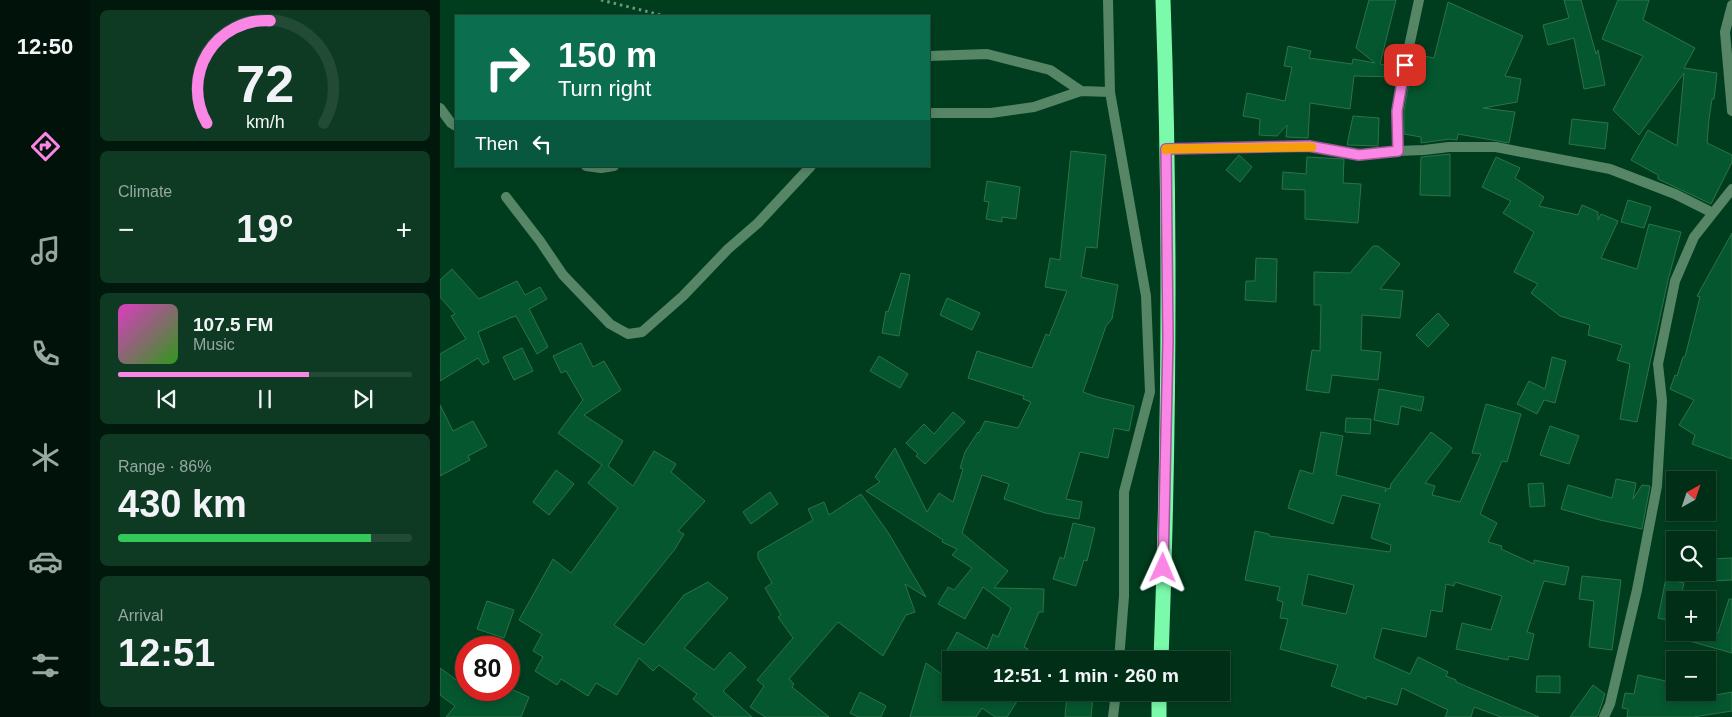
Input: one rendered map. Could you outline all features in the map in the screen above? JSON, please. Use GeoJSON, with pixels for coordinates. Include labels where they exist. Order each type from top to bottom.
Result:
{"type":"FeatureCollection","features":[{"type":"Feature","properties":{"kind":"highway"},"geometry":{"type":"LineString","coordinates":[[1161,651],[1168,340],[1163,0]]}},
{"type":"Feature","properties":{"kind":"highway"},"geometry":{"type":"LineString","coordinates":[[1158,717],[1159,701]]}},
{"type":"Feature","properties":{"kind":"street"},"geometry":{"type":"LineString","coordinates":[[1108,0],[1110,92],[1146,296],[1150,392],[1124,492],[1124,596],[1119,651]]}},
{"type":"Feature","properties":{"kind":"street"},"geometry":{"type":"LineString","coordinates":[[1398,151],[1397,111],[1419,0]]}},
{"type":"Feature","properties":{"kind":"street"},"geometry":{"type":"LineString","coordinates":[[1732,5],[1724,32],[1732,111]]}},
{"type":"Feature","properties":{"kind":"street"},"geometry":{"type":"LineString","coordinates":[[930,56],[987,54],[1050,70],[1081,91]]}},
{"type":"Feature","properties":{"kind":"street"},"geometry":{"type":"LineString","coordinates":[[930,113],[991,113],[1034,107],[1081,91],[1110,92]]}},
{"type":"Feature","properties":{"kind":"street"},"geometry":{"type":"LineString","coordinates":[[440,108],[455,125]]}},
{"type":"Feature","properties":{"kind":"street"},"geometry":{"type":"LineString","coordinates":[[1166,149],[1309,146],[1359,155],[1450,147],[1496,147],[1610,169],[1675,194],[1713,213]]}},
{"type":"Feature","properties":{"kind":"street"},"geometry":{"type":"LineString","coordinates":[[594,167],[608,167]]}},
{"type":"Feature","properties":{"kind":"street"},"geometry":{"type":"LineString","coordinates":[[506,197],[563,275],[610,324],[628,334],[642,332],[683,296],[728,249],[758,223],[810,167]]}},
{"type":"Feature","properties":{"kind":"street"},"geometry":{"type":"LineString","coordinates":[[1604,717],[1610,704],[1637,590],[1657,486],[1662,400],[1658,364],[1675,281],[1694,236],[1732,189]]}},
{"type":"Feature","properties":{"kind":"street"},"geometry":{"type":"LineString","coordinates":[[1113,717],[1115,701]]}},
{"type":"Feature","properties":{"kind":"path"},"geometry":{"type":"LineString","coordinates":[[601,0],[661,15]]}},
{"type":"Feature","properties":{"kind":"building"},"geometry":{"type":"Polygon","coordinates":[[[1369,0],[1396,0],[1380,64],[1397,68],[1396,77],[1354,76],[1350,109],[1310,103],[1308,138],[1286,137],[1287,125],[1277,136],[1259,135],[1260,119],[1243,116],[1247,93],[1285,101],[1292,67],[1284,66],[1288,46],[1311,51],[1309,58],[1352,64],[1353,59],[1375,63],[1356,48],[1369,0]]]}},
{"type":"Feature","properties":{"kind":"building"},"geometry":{"type":"Polygon","coordinates":[[[1564,0],[1581,0],[1596,54],[1598,50],[1605,85],[1584,89],[1574,38],[1548,45],[1543,25],[1569,18],[1564,0]]]}},
{"type":"Feature","properties":{"kind":"building"},"geometry":{"type":"Polygon","coordinates":[[[1618,0],[1649,0],[1643,20],[1695,48],[1684,68],[1717,73],[1707,143],[1732,155],[1732,162],[1711,204],[1658,179],[1658,175],[1631,160],[1648,130],[1677,146],[1684,73],[1639,135],[1613,110],[1643,56],[1602,39],[1618,0]]]}},
{"type":"Feature","properties":{"kind":"building"},"geometry":{"type":"Polygon","coordinates":[[[1448,2],[1523,36],[1505,76],[1521,79],[1517,102],[1483,108],[1515,112],[1509,143],[1458,134],[1457,140],[1450,139],[1421,143],[1421,137],[1404,134],[1404,111],[1414,54],[1434,58],[1448,2]]]}},
{"type":"Feature","properties":{"kind":"building"},"geometry":{"type":"Polygon","coordinates":[[[1353,116],[1379,118],[1378,146],[1347,145],[1353,116]]]}},
{"type":"Feature","properties":{"kind":"building"},"geometry":{"type":"Polygon","coordinates":[[[1572,119],[1608,123],[1605,149],[1569,144],[1572,119]]]}},
{"type":"Feature","properties":{"kind":"building"},"geometry":{"type":"Polygon","coordinates":[[[1071,151],[1106,155],[1097,248],[1086,247],[1081,277],[1118,285],[1112,319],[1106,326],[1083,392],[1134,406],[1129,431],[1114,428],[1108,458],[1080,452],[1066,499],[1082,502],[1079,519],[1045,513],[1004,499],[1009,484],[982,475],[962,533],[1008,571],[994,588],[1044,589],[1043,612],[1039,612],[1024,647],[1028,649],[1027,651],[947,651],[957,632],[987,649],[993,634],[998,637],[1011,608],[983,587],[965,619],[938,604],[948,587],[954,590],[972,568],[952,555],[957,549],[942,542],[943,540],[866,491],[880,482],[875,477],[895,448],[927,512],[939,493],[953,502],[963,469],[960,468],[965,452],[985,421],[1018,428],[1031,402],[1023,399],[1024,396],[968,378],[977,351],[1032,368],[1046,334],[1049,336],[1067,291],[1045,287],[1050,258],[1060,260],[1071,151]]]}},
{"type":"Feature","properties":{"kind":"building"},"geometry":{"type":"Polygon","coordinates":[[[1450,154],[1450,196],[1420,195],[1421,157],[1450,154]]]}},
{"type":"Feature","properties":{"kind":"building"},"geometry":{"type":"Polygon","coordinates":[[[1239,155],[1252,167],[1240,182],[1226,170],[1239,155]]]}},
{"type":"Feature","properties":{"kind":"building"},"geometry":{"type":"Polygon","coordinates":[[[1307,157],[1344,159],[1343,183],[1361,184],[1358,223],[1305,219],[1305,190],[1282,189],[1283,172],[1306,174],[1307,157]]]}},
{"type":"Feature","properties":{"kind":"building"},"geometry":{"type":"Polygon","coordinates":[[[1496,157],[1520,168],[1515,178],[1544,197],[1539,206],[1578,215],[1582,205],[1598,212],[1598,220],[1601,214],[1618,221],[1601,258],[1637,269],[1649,224],[1681,232],[1668,280],[1637,422],[1620,419],[1630,364],[1617,360],[1622,345],[1588,335],[1590,325],[1560,316],[1531,293],[1538,284],[1514,272],[1534,232],[1503,213],[1511,201],[1482,187],[1496,157]]]}},
{"type":"Feature","properties":{"kind":"building"},"geometry":{"type":"Polygon","coordinates":[[[987,181],[1020,187],[1016,219],[1002,217],[1002,222],[986,219],[989,202],[984,201],[987,181]]]}},
{"type":"Feature","properties":{"kind":"building"},"geometry":{"type":"Polygon","coordinates":[[[1628,200],[1651,207],[1644,228],[1621,222],[1628,200]]]}},
{"type":"Feature","properties":{"kind":"building"},"geometry":{"type":"Polygon","coordinates":[[[1732,233],[1732,459],[1692,444],[1695,435],[1679,425],[1694,400],[1670,389],[1675,375],[1677,376],[1683,357],[1685,357],[1700,297],[1697,296],[1732,233]]]}},
{"type":"Feature","properties":{"kind":"building"},"geometry":{"type":"Polygon","coordinates":[[[1373,246],[1378,246],[1400,264],[1380,289],[1403,291],[1400,318],[1362,315],[1361,350],[1381,352],[1378,380],[1332,375],[1329,393],[1306,390],[1312,350],[1320,351],[1321,305],[1314,305],[1314,272],[1350,273],[1373,246]]]}},
{"type":"Feature","properties":{"kind":"building"},"geometry":{"type":"Polygon","coordinates":[[[1256,258],[1277,259],[1276,302],[1245,300],[1246,281],[1255,281],[1256,258]]]}},
{"type":"Feature","properties":{"kind":"building"},"geometry":{"type":"Polygon","coordinates":[[[452,269],[479,299],[517,281],[525,295],[540,287],[547,299],[529,309],[548,347],[537,354],[516,316],[478,332],[489,362],[483,365],[478,358],[440,381],[440,354],[466,339],[451,316],[455,314],[440,297],[440,280],[452,269]]]}},
{"type":"Feature","properties":{"kind":"building"},"geometry":{"type":"Polygon","coordinates":[[[901,273],[910,275],[899,336],[882,333],[886,311],[888,312],[901,273]]]}},
{"type":"Feature","properties":{"kind":"building"},"geometry":{"type":"Polygon","coordinates":[[[947,298],[980,313],[972,330],[940,315],[947,298]]]}},
{"type":"Feature","properties":{"kind":"building"},"geometry":{"type":"Polygon","coordinates":[[[1438,313],[1449,325],[1428,347],[1416,335],[1438,313]]]}},
{"type":"Feature","properties":{"kind":"building"},"geometry":{"type":"Polygon","coordinates":[[[581,343],[593,367],[604,361],[621,390],[584,415],[623,441],[608,466],[633,486],[654,451],[676,464],[671,472],[705,501],[678,531],[684,534],[675,549],[614,625],[644,645],[684,595],[708,582],[728,598],[684,648],[714,670],[730,652],[746,667],[723,691],[752,717],[714,717],[693,699],[697,694],[659,665],[653,671],[639,658],[617,695],[596,683],[588,696],[561,679],[557,685],[535,671],[543,657],[533,651],[542,634],[519,620],[553,559],[571,573],[618,508],[588,483],[602,465],[558,433],[583,400],[566,371],[561,373],[553,356],[581,343]]]}},
{"type":"Feature","properties":{"kind":"building"},"geometry":{"type":"Polygon","coordinates":[[[522,348],[533,371],[514,380],[503,357],[522,348]]]}},
{"type":"Feature","properties":{"kind":"building"},"geometry":{"type":"Polygon","coordinates":[[[879,356],[908,374],[900,388],[870,371],[879,356]]]}},
{"type":"Feature","properties":{"kind":"building"},"geometry":{"type":"Polygon","coordinates":[[[1552,357],[1566,361],[1555,403],[1544,400],[1537,414],[1517,404],[1529,381],[1545,389],[1552,357]]]}},
{"type":"Feature","properties":{"kind":"building"},"geometry":{"type":"Polygon","coordinates":[[[1379,389],[1424,397],[1421,411],[1401,406],[1398,425],[1374,420],[1379,389]]]}},
{"type":"Feature","properties":{"kind":"building"},"geometry":{"type":"Polygon","coordinates":[[[1486,404],[1521,414],[1507,462],[1502,461],[1480,514],[1497,523],[1488,542],[1502,546],[1501,549],[1534,564],[1534,560],[1569,567],[1565,585],[1544,581],[1527,632],[1534,634],[1528,660],[1509,656],[1508,660],[1456,649],[1462,623],[1491,630],[1502,596],[1455,582],[1454,586],[1446,584],[1442,612],[1431,610],[1426,637],[1382,628],[1374,658],[1410,674],[1418,657],[1448,672],[1446,676],[1456,680],[1456,682],[1539,717],[1501,717],[1474,707],[1471,717],[1445,717],[1448,710],[1402,688],[1397,705],[1367,696],[1366,699],[1331,686],[1338,665],[1280,649],[1288,619],[1280,618],[1283,602],[1277,600],[1280,587],[1245,580],[1255,531],[1269,534],[1269,536],[1390,552],[1391,545],[1371,538],[1380,504],[1342,495],[1333,524],[1288,508],[1300,470],[1313,474],[1321,432],[1343,436],[1336,475],[1386,488],[1385,492],[1388,488],[1390,489],[1391,484],[1431,432],[1452,448],[1425,483],[1435,486],[1432,495],[1460,502],[1481,454],[1472,453],[1486,404]],[[1308,574],[1302,605],[1346,614],[1354,585],[1308,574]]]}},
{"type":"Feature","properties":{"kind":"building"},"geometry":{"type":"Polygon","coordinates":[[[440,405],[453,431],[473,421],[487,446],[468,456],[470,460],[440,476],[440,405]]]}},
{"type":"Feature","properties":{"kind":"building"},"geometry":{"type":"Polygon","coordinates":[[[953,412],[965,422],[925,464],[916,456],[918,454],[906,443],[924,424],[934,434],[953,412]]]}},
{"type":"Feature","properties":{"kind":"building"},"geometry":{"type":"Polygon","coordinates":[[[1346,418],[1371,419],[1370,434],[1345,432],[1346,418]]]}},
{"type":"Feature","properties":{"kind":"building"},"geometry":{"type":"Polygon","coordinates":[[[1550,426],[1579,436],[1569,464],[1540,455],[1550,426]]]}},
{"type":"Feature","properties":{"kind":"building"},"geometry":{"type":"Polygon","coordinates":[[[556,470],[574,484],[549,515],[533,502],[556,470]]]}},
{"type":"Feature","properties":{"kind":"building"},"geometry":{"type":"Polygon","coordinates":[[[1616,479],[1636,483],[1633,499],[1642,485],[1650,486],[1642,529],[1561,509],[1568,485],[1612,498],[1616,479]]]}},
{"type":"Feature","properties":{"kind":"building"},"geometry":{"type":"Polygon","coordinates":[[[1543,483],[1545,506],[1530,507],[1528,484],[1543,483]]]}},
{"type":"Feature","properties":{"kind":"building"},"geometry":{"type":"Polygon","coordinates":[[[770,492],[778,504],[751,524],[743,512],[770,492]]]}},
{"type":"Feature","properties":{"kind":"building"},"geometry":{"type":"Polygon","coordinates":[[[861,494],[889,534],[926,597],[905,584],[915,612],[906,615],[883,656],[838,622],[789,679],[794,684],[792,687],[829,717],[765,717],[750,707],[764,686],[757,680],[793,638],[778,617],[781,615],[765,588],[772,583],[758,558],[758,552],[813,520],[808,509],[824,502],[829,515],[861,494]]]}},
{"type":"Feature","properties":{"kind":"building"},"geometry":{"type":"Polygon","coordinates":[[[1073,523],[1095,528],[1087,561],[1084,560],[1076,586],[1053,579],[1060,557],[1064,559],[1073,523]]]}},
{"type":"Feature","properties":{"kind":"building"},"geometry":{"type":"Polygon","coordinates":[[[1732,558],[1732,580],[1716,581],[1716,559],[1732,558]]]}},
{"type":"Feature","properties":{"kind":"building"},"geometry":{"type":"Polygon","coordinates":[[[1582,576],[1621,580],[1612,650],[1589,647],[1594,601],[1579,599],[1582,576]]]}},
{"type":"Feature","properties":{"kind":"building"},"geometry":{"type":"Polygon","coordinates":[[[1666,578],[1666,581],[1684,583],[1682,591],[1666,591],[1666,620],[1658,618],[1666,578]]]}},
{"type":"Feature","properties":{"kind":"building"},"geometry":{"type":"Polygon","coordinates":[[[1729,599],[1732,599],[1732,653],[1689,641],[1716,641],[1716,633],[1718,633],[1729,599]]]}},
{"type":"Feature","properties":{"kind":"building"},"geometry":{"type":"Polygon","coordinates":[[[487,601],[514,610],[505,636],[498,636],[477,629],[487,601]]]}},
{"type":"Feature","properties":{"kind":"building"},"geometry":{"type":"Polygon","coordinates":[[[926,663],[942,675],[942,701],[1017,701],[1007,717],[995,717],[982,708],[976,717],[910,717],[926,663]]]}},
{"type":"Feature","properties":{"kind":"building"},"geometry":{"type":"Polygon","coordinates":[[[440,668],[455,679],[455,701],[520,701],[520,693],[529,697],[521,717],[446,717],[455,706],[440,695],[440,668]]]}},
{"type":"Feature","properties":{"kind":"building"},"geometry":{"type":"Polygon","coordinates":[[[1638,675],[1666,681],[1666,701],[1716,701],[1716,695],[1732,692],[1732,711],[1693,717],[1627,717],[1628,709],[1622,708],[1625,693],[1634,694],[1638,675]]]}},
{"type":"Feature","properties":{"kind":"building"},"geometry":{"type":"Polygon","coordinates":[[[1537,676],[1560,676],[1560,693],[1536,692],[1537,676]]]}},
{"type":"Feature","properties":{"kind":"building"},"geometry":{"type":"Polygon","coordinates":[[[1593,685],[1605,694],[1598,715],[1596,717],[1570,717],[1593,685]]]}},
{"type":"Feature","properties":{"kind":"building"},"geometry":{"type":"Polygon","coordinates":[[[860,692],[886,706],[881,717],[858,717],[850,713],[860,692]]]}},
{"type":"Feature","properties":{"kind":"building"},"geometry":{"type":"Polygon","coordinates":[[[1066,701],[1093,701],[1091,717],[1065,717],[1066,701]]]}},
{"type":"Feature","properties":{"kind":"slow traffic"},"geometry":{"type":"LineString","coordinates":[[1166,150],[1312,147]]}},
{"type":"Feature","properties":{"kind":"route"},"geometry":{"type":"LineString","coordinates":[[1163,568],[1168,340],[1166,149],[1309,146],[1359,155],[1398,151],[1397,111],[1405,65]]}}]}
